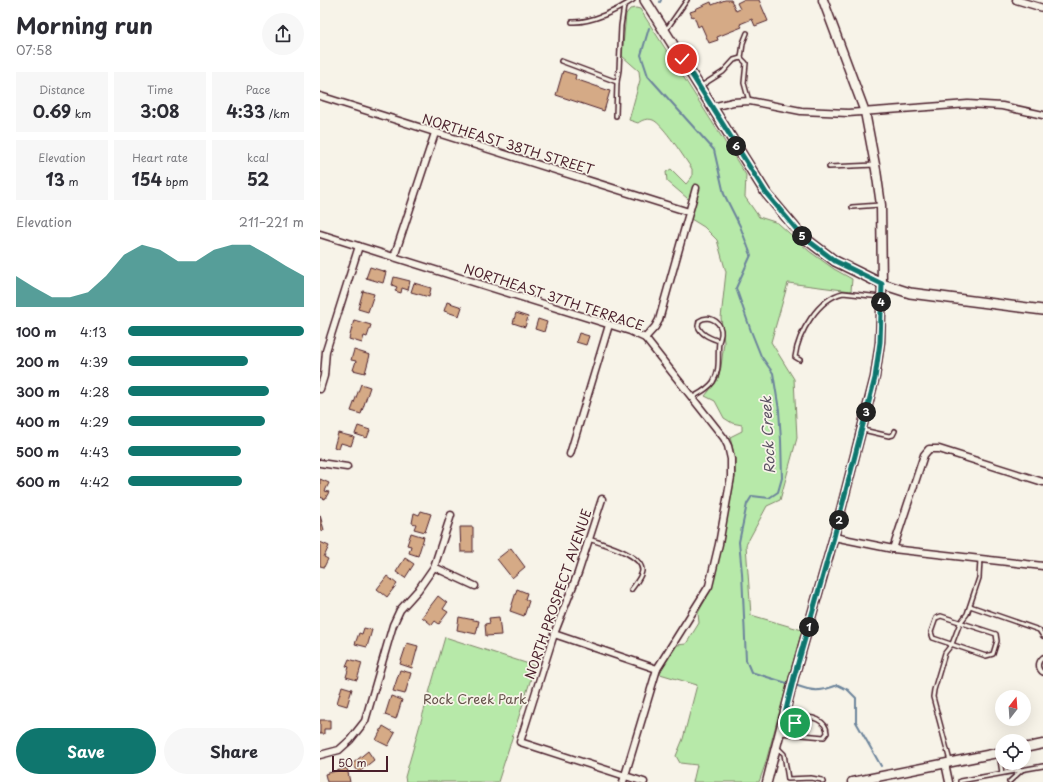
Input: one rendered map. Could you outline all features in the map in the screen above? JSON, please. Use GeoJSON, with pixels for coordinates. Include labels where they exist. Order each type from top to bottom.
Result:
{"type":"FeatureCollection","features":[{"type":"Feature","properties":{"kind":"main road"},"geometry":{"type":"LineString","coordinates":[[645,0],[766,193],[802,236],[835,261],[882,284],[910,293],[1043,310]]}},
{"type":"Feature","properties":{"kind":"street"},"geometry":{"type":"LineString","coordinates":[[767,782],[794,677],[834,537],[875,378],[880,342],[882,284],[881,205],[875,165],[865,112],[823,0]]}},
{"type":"Feature","properties":{"kind":"street"},"geometry":{"type":"LineString","coordinates":[[1016,0],[1043,8]]}},
{"type":"Feature","properties":{"kind":"street","name":"NORTHEAST 38TH STREET"},"geometry":{"type":"LineString","coordinates":[[320,96],[689,212]]}},
{"type":"Feature","properties":{"kind":"street"},"geometry":{"type":"LineString","coordinates":[[712,107],[733,102],[750,101],[801,111],[822,113],[865,112],[968,104],[1002,106],[1043,115]]}},
{"type":"Feature","properties":{"kind":"street"},"geometry":{"type":"LineString","coordinates":[[394,257],[435,133]]}},
{"type":"Feature","properties":{"kind":"street"},"geometry":{"type":"LineString","coordinates":[[645,338],[659,320],[696,188]]}},
{"type":"Feature","properties":{"kind":"street","name":"NORTHEAST 37TH TERRACE"},"geometry":{"type":"LineString","coordinates":[[320,234],[645,338],[724,438],[731,459],[731,477],[719,544],[709,586],[657,669],[622,782]]}},
{"type":"Feature","properties":{"kind":"street"},"geometry":{"type":"LineString","coordinates":[[320,389],[324,376],[323,350],[359,246]]}},
{"type":"Feature","properties":{"kind":"street"},"geometry":{"type":"LineString","coordinates":[[570,454],[608,325]]}},
{"type":"Feature","properties":{"kind":"street"},"geometry":{"type":"LineString","coordinates":[[893,549],[924,455],[929,449],[939,449],[1043,482]]}},
{"type":"Feature","properties":{"kind":"street"},"geometry":{"type":"LineString","coordinates":[[320,463],[347,467]]}},
{"type":"Feature","properties":{"kind":"street","name":"NORTH PROSPECT AVENUE"},"geometry":{"type":"LineString","coordinates":[[602,500],[578,573],[554,634],[520,742],[625,775]]}},
{"type":"Feature","properties":{"kind":"street"},"geometry":{"type":"LineString","coordinates":[[320,755],[338,750],[350,740],[365,721],[393,625],[400,610],[418,590],[434,567],[451,515]]}},
{"type":"Feature","properties":{"kind":"street"},"geometry":{"type":"LineString","coordinates":[[834,537],[893,549],[1043,566]]}},
{"type":"Feature","properties":{"kind":"street"},"geometry":{"type":"LineString","coordinates":[[434,567],[475,586]]}},
{"type":"Feature","properties":{"kind":"street"},"geometry":{"type":"LineString","coordinates":[[554,634],[657,669]]}},
{"type":"Feature","properties":{"kind":"street"},"geometry":{"type":"LineString","coordinates":[[1031,747],[1043,744]]}},
{"type":"Feature","properties":{"kind":"street"},"geometry":{"type":"LineString","coordinates":[[852,782],[995,753]]}},
{"type":"Feature","properties":{"kind":"street"},"geometry":{"type":"LineString","coordinates":[[948,763],[949,782]]}},
{"type":"Feature","properties":{"kind":"street"},"geometry":{"type":"LineString","coordinates":[[625,775],[644,782]]}},
{"type":"Feature","properties":{"kind":"lane"},"geometry":{"type":"LineString","coordinates":[[572,22],[590,19],[624,6],[633,0]]}},
{"type":"Feature","properties":{"kind":"lane"},"geometry":{"type":"LineString","coordinates":[[665,31],[687,0]]}},
{"type":"Feature","properties":{"kind":"lane"},"geometry":{"type":"LineString","coordinates":[[616,116],[621,26],[624,6]]}},
{"type":"Feature","properties":{"kind":"lane"},"geometry":{"type":"LineString","coordinates":[[741,58],[743,43],[747,33]]}},
{"type":"Feature","properties":{"kind":"lane"},"geometry":{"type":"LineString","coordinates":[[700,87],[723,72],[734,60],[741,58]]}},
{"type":"Feature","properties":{"kind":"lane"},"geometry":{"type":"LineString","coordinates":[[741,58],[746,63],[744,83],[750,101]]}},
{"type":"Feature","properties":{"kind":"lane"},"geometry":{"type":"LineString","coordinates":[[561,61],[617,82]]}},
{"type":"Feature","properties":{"kind":"lane"},"geometry":{"type":"LineString","coordinates":[[829,167],[875,165]]}},
{"type":"Feature","properties":{"kind":"lane"},"geometry":{"type":"LineString","coordinates":[[852,207],[881,205]]}},
{"type":"Feature","properties":{"kind":"lane"},"geometry":{"type":"LineString","coordinates":[[800,360],[796,357],[800,337],[813,315],[828,300],[837,294],[843,293],[881,297]]}},
{"type":"Feature","properties":{"kind":"lane"},"geometry":{"type":"LineString","coordinates":[[693,397],[708,387],[716,374],[719,355],[719,341],[722,335],[718,324],[712,318],[705,318],[699,321],[698,326],[702,332],[710,338],[719,341]]}},
{"type":"Feature","properties":{"kind":"lane"},"geometry":{"type":"LineString","coordinates":[[861,430],[889,436],[893,435],[895,431]]}},
{"type":"Feature","properties":{"kind":"lane"},"geometry":{"type":"LineString","coordinates":[[589,539],[629,554],[638,561],[642,567],[642,573],[631,590]]}},
{"type":"Feature","properties":{"kind":"lane"},"geometry":{"type":"LineString","coordinates":[[948,763],[933,697],[934,690],[945,653],[952,644],[960,623],[967,614],[970,606],[979,578],[980,559]]}},
{"type":"Feature","properties":{"kind":"lane"},"geometry":{"type":"LineString","coordinates":[[970,606],[1039,630],[1043,636]]}},
{"type":"Feature","properties":{"kind":"lane"},"geometry":{"type":"LineString","coordinates":[[941,616],[996,634],[998,640],[992,654],[986,656],[952,644],[933,638],[931,632],[936,618],[941,616]]}},
{"type":"Feature","properties":{"kind":"lane"},"geometry":{"type":"LineString","coordinates":[[1043,657],[1038,666],[1040,671],[1043,673]]}},
{"type":"Feature","properties":{"kind":"lane"},"geometry":{"type":"LineString","coordinates":[[780,733],[824,737],[827,733],[825,726],[821,721],[807,718],[801,719],[795,723],[783,722]]}},
{"type":"Feature","properties":{"kind":"lane"},"geometry":{"type":"LineString","coordinates":[[776,746],[784,754],[788,779],[810,778],[822,780],[822,782]]}},
{"type":"Feature","properties":{"kind":"lane"},"geometry":{"type":"LineString","coordinates":[[1031,768],[1043,766]]}},
{"type":"Feature","properties":{"kind":"lane"},"geometry":{"type":"LineString","coordinates":[[960,782],[1023,770]]}},
{"type":"Feature","properties":{"kind":"lane"},"geometry":{"type":"LineString","coordinates":[[1009,782],[1023,770]]}},
{"type":"Feature","properties":{"kind":"green space"},"geometry":{"type":"Polygon","coordinates":[[[630,9],[640,9],[746,175],[745,197],[759,217],[778,223],[809,251],[834,269],[852,279],[851,291],[788,283],[771,342],[794,379],[797,438],[780,500],[767,506],[746,545],[751,615],[802,630],[759,782],[693,782],[697,765],[680,763],[676,756],[683,739],[697,685],[660,674],[662,667],[677,645],[686,644],[699,623],[698,613],[711,589],[735,477],[735,458],[730,437],[742,431],[742,425],[732,423],[724,418],[715,401],[705,396],[717,381],[721,367],[724,342],[721,318],[726,272],[717,240],[704,227],[691,219],[694,204],[667,181],[666,172],[671,169],[686,184],[692,177],[692,169],[668,135],[657,123],[649,119],[638,123],[629,120],[640,80],[639,71],[622,56],[626,14],[630,9]]]}},
{"type":"Feature","properties":{"kind":"green space","name":"Rock Creek Park"},"geometry":{"type":"Polygon","coordinates":[[[445,637],[535,666],[498,782],[406,782],[405,777],[445,637]]]}},
{"type":"Feature","properties":{"kind":"building"},"geometry":{"type":"Polygon","coordinates":[[[725,0],[731,0],[736,11],[740,9],[737,3],[743,0],[759,0],[768,21],[755,26],[752,19],[740,24],[742,27],[717,37],[718,40],[709,43],[701,25],[698,27],[694,16],[692,17],[690,12],[711,2],[712,5],[725,0]]]}},
{"type":"Feature","properties":{"kind":"building"},"geometry":{"type":"Polygon","coordinates":[[[563,71],[576,75],[575,79],[610,91],[604,111],[556,95],[563,71]]]}},
{"type":"Feature","properties":{"kind":"building"},"geometry":{"type":"Polygon","coordinates":[[[370,267],[386,272],[383,283],[366,278],[370,267]]]}},
{"type":"Feature","properties":{"kind":"building"},"geometry":{"type":"Polygon","coordinates":[[[394,277],[410,281],[408,290],[402,288],[401,293],[395,291],[397,287],[392,285],[394,277]]]}},
{"type":"Feature","properties":{"kind":"building"},"geometry":{"type":"Polygon","coordinates":[[[414,283],[431,288],[429,297],[411,292],[414,283]]]}},
{"type":"Feature","properties":{"kind":"building"},"geometry":{"type":"Polygon","coordinates":[[[363,291],[374,294],[368,312],[358,309],[363,291]]]}},
{"type":"Feature","properties":{"kind":"building"},"geometry":{"type":"Polygon","coordinates":[[[447,302],[462,307],[459,316],[444,311],[447,302]]]}},
{"type":"Feature","properties":{"kind":"building"},"geometry":{"type":"Polygon","coordinates":[[[516,313],[528,317],[525,327],[513,323],[516,313]]]}},
{"type":"Feature","properties":{"kind":"building"},"geometry":{"type":"Polygon","coordinates":[[[538,319],[547,322],[544,332],[535,329],[538,319]]]}},
{"type":"Feature","properties":{"kind":"building"},"geometry":{"type":"Polygon","coordinates":[[[354,320],[371,325],[367,337],[364,336],[362,343],[349,339],[354,320]]]}},
{"type":"Feature","properties":{"kind":"building"},"geometry":{"type":"Polygon","coordinates":[[[579,333],[589,336],[586,345],[576,342],[579,333]]]}},
{"type":"Feature","properties":{"kind":"building"},"geometry":{"type":"Polygon","coordinates":[[[354,350],[370,355],[365,373],[353,370],[356,361],[351,360],[354,350]]]}},
{"type":"Feature","properties":{"kind":"building"},"geometry":{"type":"Polygon","coordinates":[[[361,384],[370,387],[361,414],[351,411],[361,384]]]}},
{"type":"Feature","properties":{"kind":"building"},"geometry":{"type":"Polygon","coordinates":[[[358,426],[370,430],[367,438],[355,434],[358,426]]]}},
{"type":"Feature","properties":{"kind":"building"},"geometry":{"type":"Polygon","coordinates":[[[338,433],[354,437],[351,446],[341,443],[339,449],[334,447],[338,433]]]}},
{"type":"Feature","properties":{"kind":"building"},"geometry":{"type":"Polygon","coordinates":[[[320,479],[329,483],[325,491],[329,492],[325,499],[320,497],[320,479]]]}},
{"type":"Feature","properties":{"kind":"building"},"geometry":{"type":"Polygon","coordinates":[[[421,511],[431,514],[425,532],[414,529],[416,524],[412,523],[414,513],[419,515],[421,511]]]}},
{"type":"Feature","properties":{"kind":"building"},"geometry":{"type":"Polygon","coordinates":[[[320,515],[324,530],[320,531],[320,515]]]}},
{"type":"Feature","properties":{"kind":"building"},"geometry":{"type":"Polygon","coordinates":[[[460,527],[473,527],[473,552],[461,552],[460,527]]]}},
{"type":"Feature","properties":{"kind":"building"},"geometry":{"type":"Polygon","coordinates":[[[411,533],[424,537],[418,556],[409,553],[411,546],[407,545],[411,533]]]}},
{"type":"Feature","properties":{"kind":"building"},"geometry":{"type":"Polygon","coordinates":[[[320,542],[329,546],[324,557],[328,559],[324,567],[320,566],[320,542]]]}},
{"type":"Feature","properties":{"kind":"building"},"geometry":{"type":"Polygon","coordinates":[[[511,548],[525,567],[512,578],[497,559],[511,548]]]}},
{"type":"Feature","properties":{"kind":"building"},"geometry":{"type":"Polygon","coordinates":[[[405,558],[414,564],[405,578],[396,572],[405,558]]]}},
{"type":"Feature","properties":{"kind":"building"},"geometry":{"type":"Polygon","coordinates":[[[387,576],[397,584],[387,597],[377,589],[387,576]]]}},
{"type":"Feature","properties":{"kind":"building"},"geometry":{"type":"Polygon","coordinates":[[[517,589],[527,593],[525,599],[529,601],[524,616],[510,611],[517,589]]]}},
{"type":"Feature","properties":{"kind":"building"},"geometry":{"type":"Polygon","coordinates":[[[438,596],[447,603],[443,609],[448,612],[439,624],[435,621],[432,625],[422,617],[438,596]]]}},
{"type":"Feature","properties":{"kind":"building"},"geometry":{"type":"Polygon","coordinates":[[[459,617],[479,621],[476,634],[457,630],[459,617]]]}},
{"type":"Feature","properties":{"kind":"building"},"geometry":{"type":"Polygon","coordinates":[[[499,617],[501,635],[486,636],[485,624],[490,623],[489,618],[499,617]]]}},
{"type":"Feature","properties":{"kind":"building"},"geometry":{"type":"Polygon","coordinates":[[[364,628],[372,630],[367,647],[355,644],[359,633],[362,634],[364,628]]]}},
{"type":"Feature","properties":{"kind":"building"},"geometry":{"type":"Polygon","coordinates":[[[407,643],[418,646],[412,668],[400,664],[407,643]]]}},
{"type":"Feature","properties":{"kind":"building"},"geometry":{"type":"Polygon","coordinates":[[[349,659],[362,663],[357,680],[346,677],[349,667],[346,666],[349,659]]]}},
{"type":"Feature","properties":{"kind":"building"},"geometry":{"type":"Polygon","coordinates":[[[400,670],[411,673],[405,694],[393,691],[400,670]]]}},
{"type":"Feature","properties":{"kind":"building"},"geometry":{"type":"Polygon","coordinates":[[[342,686],[352,689],[347,706],[337,703],[342,686]]]}},
{"type":"Feature","properties":{"kind":"building"},"geometry":{"type":"Polygon","coordinates":[[[391,696],[402,700],[396,719],[385,715],[391,696]]]}},
{"type":"Feature","properties":{"kind":"building"},"geometry":{"type":"Polygon","coordinates":[[[320,720],[330,720],[330,729],[324,729],[324,734],[320,734],[320,720]]]}},
{"type":"Feature","properties":{"kind":"building"},"geometry":{"type":"Polygon","coordinates":[[[383,726],[395,733],[388,746],[376,740],[383,726]]]}},
{"type":"Feature","properties":{"kind":"building"},"geometry":{"type":"Polygon","coordinates":[[[368,751],[374,760],[359,772],[352,764],[368,751]]]}},
{"type":"Feature","properties":{"kind":"building"},"geometry":{"type":"Polygon","coordinates":[[[347,768],[350,782],[327,782],[325,774],[347,768]]]}},
{"type":"Feature","properties":{"kind":"waterway","name":"Rock Creek"},"geometry":{"type":"LineString","coordinates":[[649,28],[641,55],[648,76],[714,150],[724,194],[740,226],[751,255],[736,288],[761,356],[773,373],[779,410],[782,478],[778,492],[769,498],[752,496],[747,504],[739,542],[746,660],[751,672],[790,684]]}},
{"type":"Feature","properties":{"kind":"waterway","name":"Rock Creek"},"geometry":{"type":"LineString","coordinates":[[795,685],[812,690],[821,690],[838,685],[848,690],[856,698],[856,722],[881,766]]}},
{"type":"Feature","properties":{"kind":"route"},"geometry":{"type":"LineString","coordinates":[[682,59],[766,193],[802,236],[835,261],[882,284],[880,342],[875,378],[834,537],[794,677],[783,722],[795,723]]}}]}
